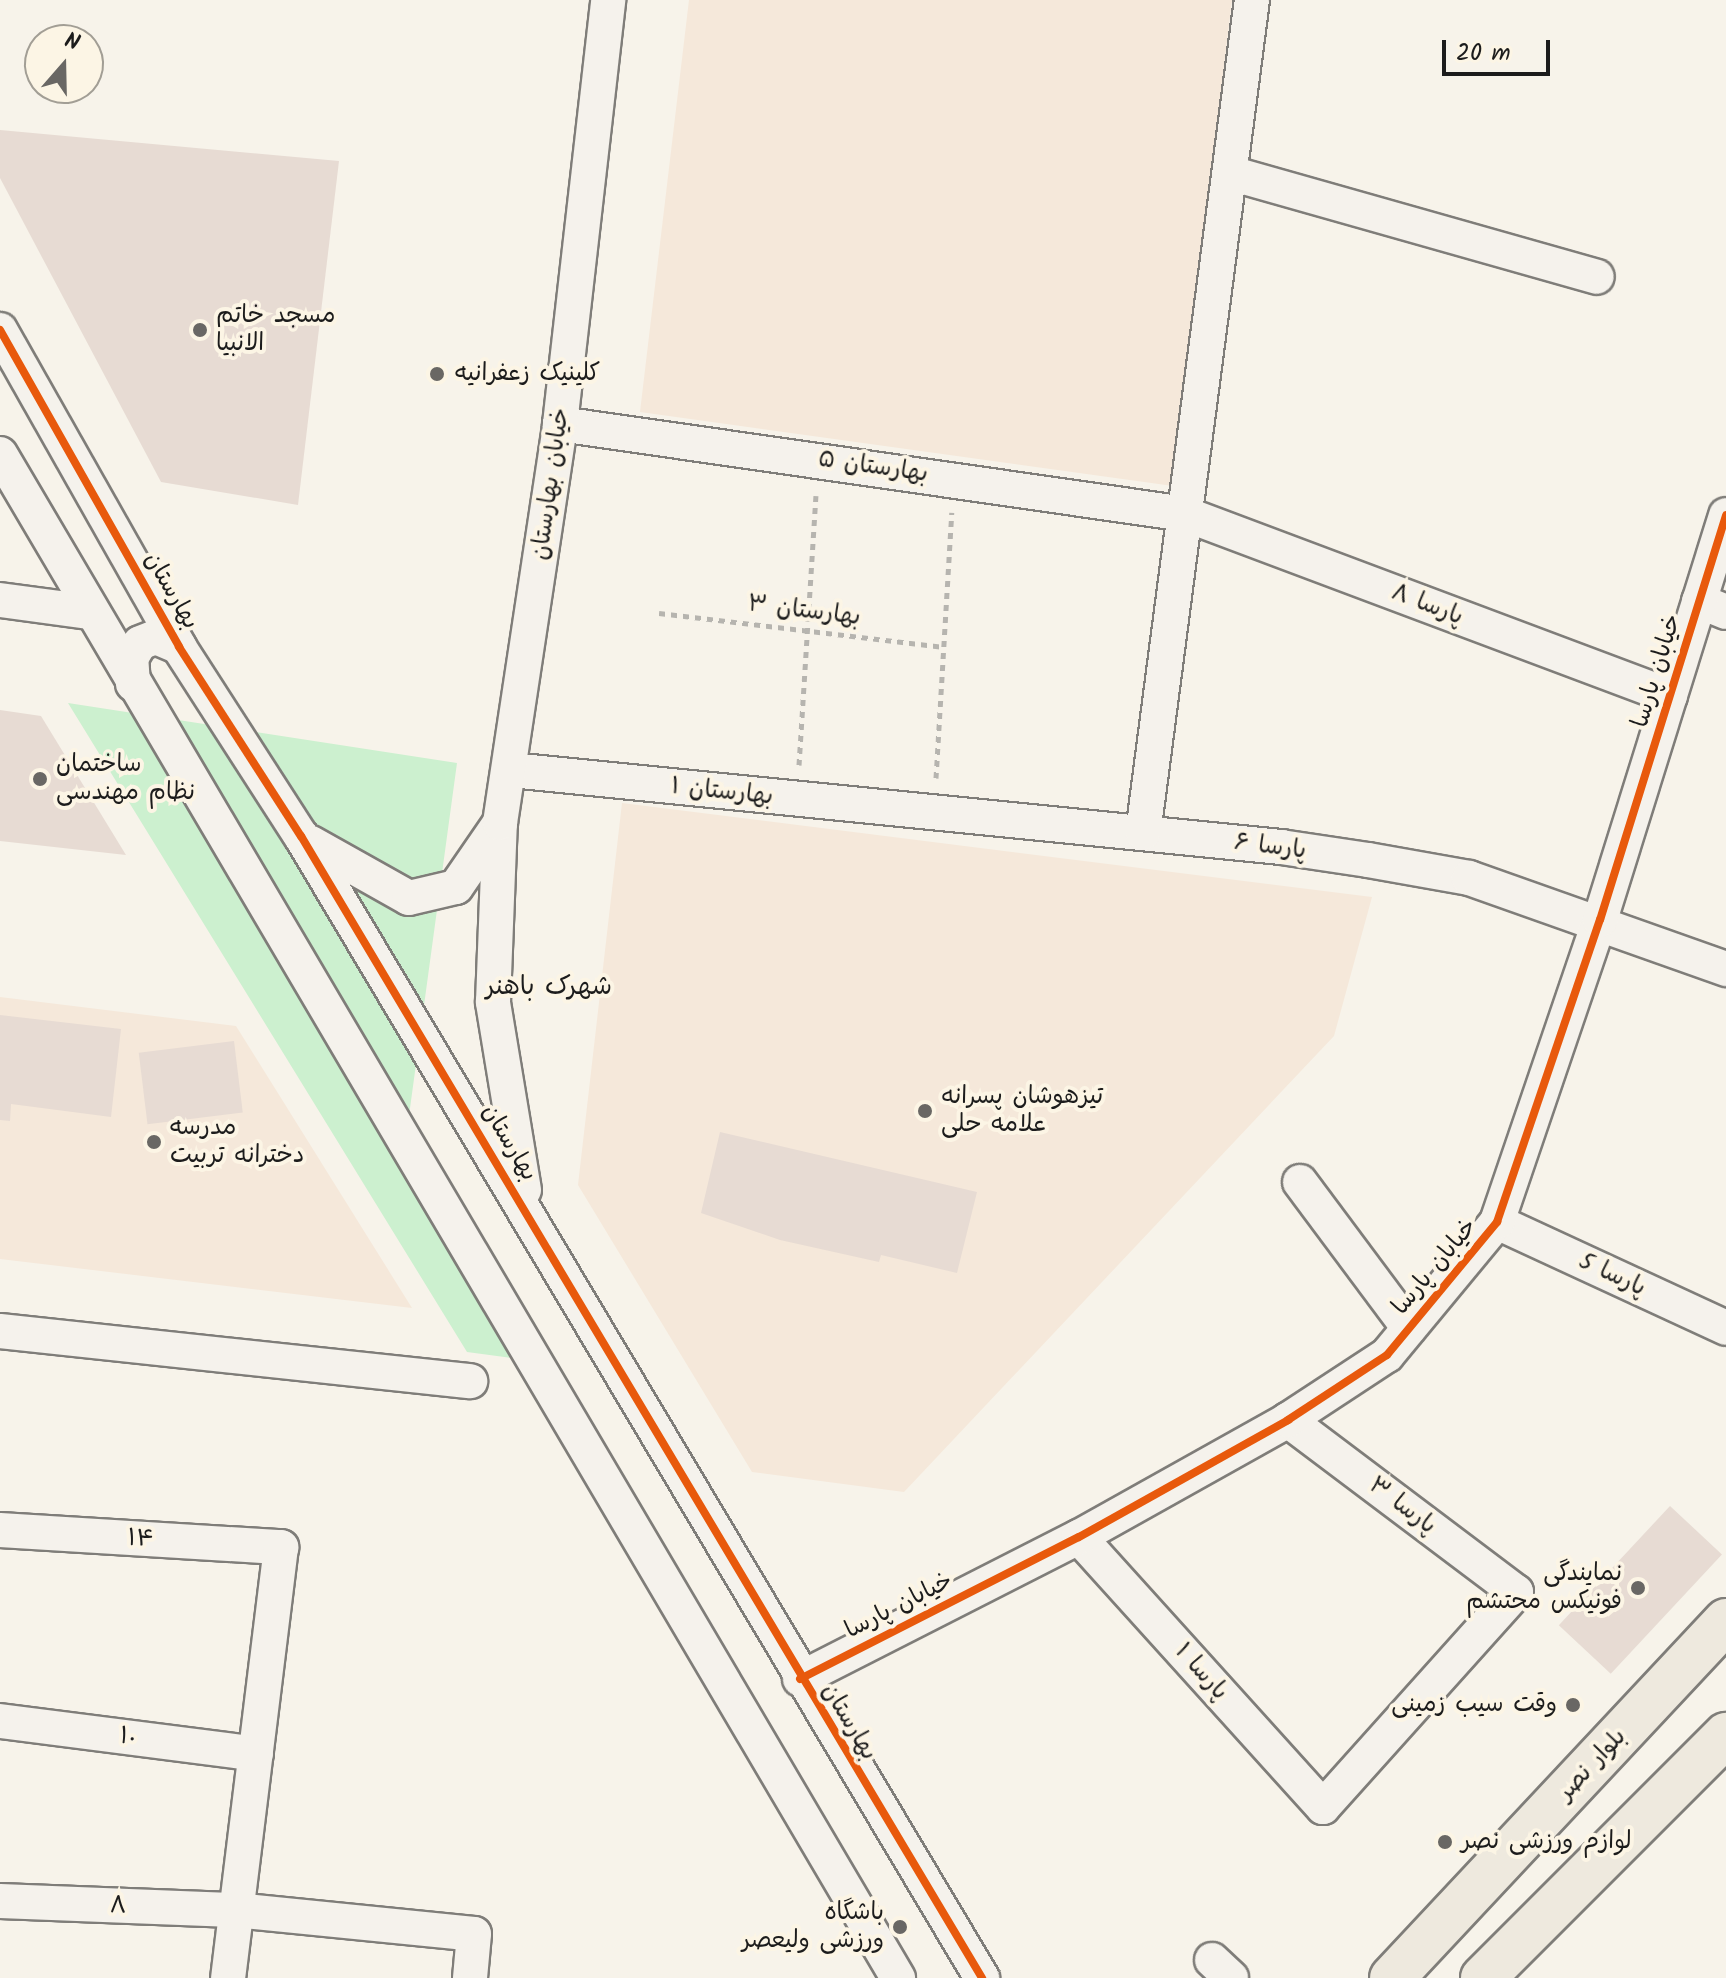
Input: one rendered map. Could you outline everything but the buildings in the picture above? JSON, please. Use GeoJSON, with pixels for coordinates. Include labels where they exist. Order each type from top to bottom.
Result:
{"type":"FeatureCollection","features":[{"type":"Feature","properties":{"kind":"main road","name":"بلوار نصر"},"geometry":{"type":"LineString","coordinates":[[1392,1978],[1726,1621]]}},
{"type":"Feature","properties":{"kind":"main road"},"geometry":{"type":"LineString","coordinates":[[1483,1978],[1726,1735]]}},
{"type":"Feature","properties":{"kind":"street","name":"خیابان بهارستان"},"geometry":{"type":"LineString","coordinates":[[500,823],[511,770],[560,424],[608,0]]}},
{"type":"Feature","properties":{"kind":"street"},"geometry":{"type":"LineString","coordinates":[[1143,833],[1252,0]]}},
{"type":"Feature","properties":{"kind":"street"},"geometry":{"type":"LineString","coordinates":[[1230,173],[1597,277]]}},
{"type":"Feature","properties":{"kind":"street","name":"بهارستان"},"geometry":{"type":"LineString","coordinates":[[0,330],[179,647],[301,836],[529,1216],[800,1679],[982,1978]]}},
{"type":"Feature","properties":{"kind":"street","name":"بهارستان ۵"},"geometry":{"type":"LineString","coordinates":[[560,424],[1185,514]]}},
{"type":"Feature","properties":{"kind":"street"},"geometry":{"type":"LineString","coordinates":[[1,457],[898,1978]]}},
{"type":"Feature","properties":{"kind":"street","name":"۸ پارسا"},"geometry":{"type":"LineString","coordinates":[[1185,514],[1670,696]]}},
{"type":"Feature","properties":{"kind":"street","name":"خیابان پارسا"},"geometry":{"type":"LineString","coordinates":[[800,1679],[1079,1537],[1288,1420],[1387,1355],[1497,1222],[1600,920],[1670,696],[1713,606],[1726,515]]}},
{"type":"Feature","properties":{"kind":"street"},"geometry":{"type":"LineString","coordinates":[[0,600],[90,612]]}},
{"type":"Feature","properties":{"kind":"street"},"geometry":{"type":"LineString","coordinates":[[133,684],[131,658],[140,643],[156,637],[179,647]]}},
{"type":"Feature","properties":{"kind":"street","name":"بهارستان ۱"},"geometry":{"type":"LineString","coordinates":[[511,770],[933,811]]}},
{"type":"Feature","properties":{"kind":"street","name":"پارسا ۶"},"geometry":{"type":"LineString","coordinates":[[933,811],[1281,847],[1469,878],[1600,920],[1726,969]]}},
{"type":"Feature","properties":{"kind":"street"},"geometry":{"type":"LineString","coordinates":[[301,836],[354,871],[409,898],[456,887],[500,823]]}},
{"type":"Feature","properties":{"kind":"street"},"geometry":{"type":"LineString","coordinates":[[500,823],[493,1002],[505,1098],[529,1216]]}},
{"type":"Feature","properties":{"kind":"street"},"geometry":{"type":"LineString","coordinates":[[1300,1182],[1409,1328]]}},
{"type":"Feature","properties":{"kind":"street","name":"پارسا 5"},"geometry":{"type":"LineString","coordinates":[[1497,1222],[1726,1328]]}},
{"type":"Feature","properties":{"kind":"street"},"geometry":{"type":"LineString","coordinates":[[0,1331],[470,1381]]}},
{"type":"Feature","properties":{"kind":"street","name":"پارسا ۳"},"geometry":{"type":"LineString","coordinates":[[1288,1420],[1516,1592],[1323,1807]]}},
{"type":"Feature","properties":{"kind":"street","name":"۱۴"},"geometry":{"type":"LineString","coordinates":[[0,1530],[281,1547],[256,1754]]}},
{"type":"Feature","properties":{"kind":"street","name":"پارسا ۱"},"geometry":{"type":"LineString","coordinates":[[1079,1537],[1323,1807]]}},
{"type":"Feature","properties":{"kind":"street","name":"۱۰"},"geometry":{"type":"LineString","coordinates":[[0,1721],[256,1754]]}},
{"type":"Feature","properties":{"kind":"street"},"geometry":{"type":"LineString","coordinates":[[228,1978],[256,1754]]}},
{"type":"Feature","properties":{"kind":"street","name":"۸"},"geometry":{"type":"LineString","coordinates":[[0,1901],[235,1910],[474,1934],[470,1978]]}},
{"type":"Feature","properties":{"kind":"path"},"geometry":{"type":"LineString","coordinates":[[796,799],[819,459]]}},
{"type":"Feature","properties":{"kind":"path"},"geometry":{"type":"LineString","coordinates":[[933,811],[954,479]]}},
{"type":"Feature","properties":{"kind":"shaded area"},"geometry":{"type":"Polygon","coordinates":[[[689,0],[1232,0],[1173,486],[640,412],[689,0]]]}},
{"type":"Feature","properties":{"kind":"shaded area","name":"تیزهوشان پسرانه علامه حلی"},"geometry":{"type":"Polygon","coordinates":[[[622,803],[1372,897],[1334,1036],[904,1492],[752,1472],[578,1185],[622,803]]]}},
{"type":"Feature","properties":{"kind":"shaded area","name":"مدرسه دخترانه تربیت"},"geometry":{"type":"Polygon","coordinates":[[[0,997],[236,1026],[412,1308],[0,1259],[0,997]]]}},
{"type":"Feature","properties":{"kind":"green space"},"geometry":{"type":"Polygon","coordinates":[[[68,703],[457,763],[405,1145],[528,1360],[467,1352],[68,703]]]}},
{"type":"Feature","properties":{"kind":"cycle path"},"geometry":{"type":"LineString","coordinates":[[0,330],[179,647],[301,836],[982,1978]]}},
{"type":"Feature","properties":{"kind":"cycle path"},"geometry":{"type":"LineString","coordinates":[[800,1679],[1079,1537],[1288,1420],[1387,1355],[1497,1222],[1600,920],[1726,515]]}},
{"type":"Feature","properties":{"kind":"place","name":"مسجد خاتم الانبیا"},"geometry":{"type":"Point","coordinates":[200,330]}},
{"type":"Feature","properties":{"kind":"place","name":"کلینیک زعفرانیه"},"geometry":{"type":"Point","coordinates":[437,374]}},
{"type":"Feature","properties":{"kind":"place","name":"ساختمان نظام مهندسی"},"geometry":{"type":"Point","coordinates":[40,779]}},
{"type":"Feature","properties":{"kind":"place","name":"تیزهوشان پسرانه علامه حلی"},"geometry":{"type":"Point","coordinates":[925,1111]}},
{"type":"Feature","properties":{"kind":"place","name":"مدرسه دخترانه تربیت"},"geometry":{"type":"Point","coordinates":[154,1142]}},
{"type":"Feature","properties":{"kind":"place","name":"نمایندگی فونیکس محتشم"},"geometry":{"type":"Point","coordinates":[1638,1588]}},
{"type":"Feature","properties":{"kind":"place","name":"وقت سیب زمینی"},"geometry":{"type":"Point","coordinates":[1573,1705]}},
{"type":"Feature","properties":{"kind":"place","name":"لوازم ورزشی نصر"},"geometry":{"type":"Point","coordinates":[1445,1842]}},
{"type":"Feature","properties":{"kind":"place","name":"باشگاه ورزشی ولیعصر"},"geometry":{"type":"Point","coordinates":[900,1927]}},
{"type":"Feature","properties":{"kind":"district","name":"شهرک باهنر"},"geometry":{"type":"Point","coordinates":[549,988]}}]}
